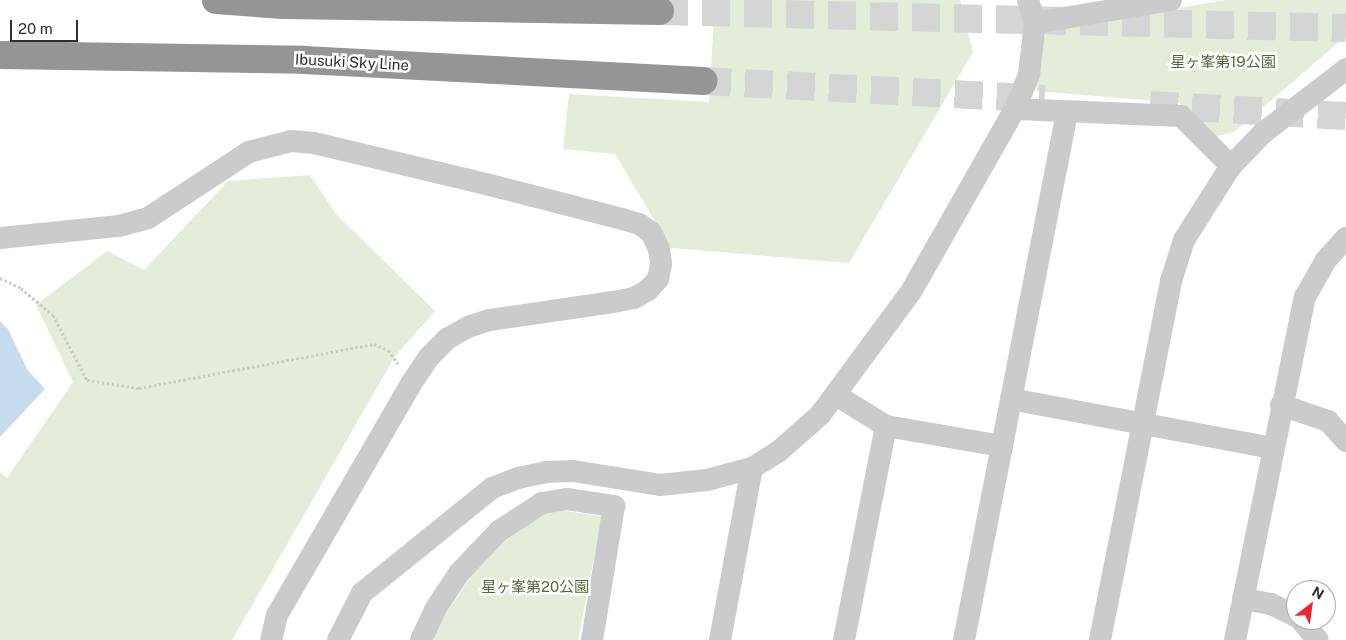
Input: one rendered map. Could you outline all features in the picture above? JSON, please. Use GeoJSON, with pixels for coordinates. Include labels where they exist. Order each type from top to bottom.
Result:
{"type":"FeatureCollection","features":[{"type":"Feature","properties":{"kind":"highway"},"geometry":{"type":"LineString","coordinates":[[216,0],[283,5],[660,11]]}},
{"type":"Feature","properties":{"kind":"highway","name":"Ibusuki Sky Line"},"geometry":{"type":"LineString","coordinates":[[0,55],[304,60],[703,81]]}},
{"type":"Feature","properties":{"kind":"street"},"geometry":{"type":"LineString","coordinates":[[338,640],[362,593],[500,485],[546,472],[573,471],[660,485],[707,480],[752,468],[800,434],[836,395],[912,290],[1015,109],[1029,74],[1034,23],[1028,0]]}},
{"type":"Feature","properties":{"kind":"street"},"geometry":{"type":"LineString","coordinates":[[1034,23],[1092,6],[1171,0]]}},
{"type":"Feature","properties":{"kind":"street"},"geometry":{"type":"LineString","coordinates":[[1100,640],[1171,281],[1184,240],[1231,166],[1263,133],[1346,69]]}},
{"type":"Feature","properties":{"kind":"street"},"geometry":{"type":"LineString","coordinates":[[1015,109],[1067,113],[1181,116],[1231,166]]}},
{"type":"Feature","properties":{"kind":"street"},"geometry":{"type":"LineString","coordinates":[[964,640],[1067,113]]}},
{"type":"Feature","properties":{"kind":"street"},"geometry":{"type":"LineString","coordinates":[[0,238],[120,226],[148,218],[250,152],[291,141],[314,143],[565,204],[639,224],[650,232],[659,249],[661,264],[658,279],[648,290],[634,298],[489,320],[470,326],[447,339],[411,384],[277,615],[271,640]]}},
{"type":"Feature","properties":{"kind":"street"},"geometry":{"type":"LineString","coordinates":[[1235,640],[1281,405],[1305,297],[1326,260],[1346,238]]}},
{"type":"Feature","properties":{"kind":"street"},"geometry":{"type":"LineString","coordinates":[[836,395],[886,426],[1002,446]]}},
{"type":"Feature","properties":{"kind":"street"},"geometry":{"type":"LineString","coordinates":[[1011,399],[1273,448]]}},
{"type":"Feature","properties":{"kind":"street"},"geometry":{"type":"LineString","coordinates":[[1281,405],[1328,421],[1346,441]]}},
{"type":"Feature","properties":{"kind":"street"},"geometry":{"type":"LineString","coordinates":[[844,640],[886,426]]}},
{"type":"Feature","properties":{"kind":"street"},"geometry":{"type":"LineString","coordinates":[[720,640],[752,468]]}},
{"type":"Feature","properties":{"kind":"street"},"geometry":{"type":"LineString","coordinates":[[421,640],[436,608],[460,572],[499,531],[542,503],[567,498],[614,506],[592,640]]}},
{"type":"Feature","properties":{"kind":"street"},"geometry":{"type":"LineString","coordinates":[[1243,598],[1271,604],[1286,611]]}},
{"type":"Feature","properties":{"kind":"street"},"geometry":{"type":"LineString","coordinates":[[1310,630],[1318,640]]}},
{"type":"Feature","properties":{"kind":"path"},"geometry":{"type":"LineString","coordinates":[[0,278],[21,288],[53,314],[87,380],[139,388],[374,344],[388,350],[411,384]]}},
{"type":"Feature","properties":{"kind":"green space"},"geometry":{"type":"Polygon","coordinates":[[[709,0],[960,0],[973,52],[849,263],[671,248],[615,154],[563,149],[569,94],[709,102],[715,2],[709,0]]]}},
{"type":"Feature","properties":{"kind":"green space","name":"星ヶ峯第19公園"},"geometry":{"type":"Polygon","coordinates":[[[1227,0],[1346,0],[1346,36],[1234,132],[1213,137],[1179,103],[1036,91],[1042,43],[1049,29],[1227,0]]]}},
{"type":"Feature","properties":{"kind":"green space"},"geometry":{"type":"Polygon","coordinates":[[[310,175],[336,214],[435,311],[395,356],[232,640],[0,640],[0,472],[7,478],[73,382],[36,305],[107,251],[144,270],[228,181],[310,175]]]}},
{"type":"Feature","properties":{"kind":"green space","name":"星ヶ峯第20公園"},"geometry":{"type":"Polygon","coordinates":[[[550,509],[602,516],[578,640],[434,640],[435,630],[473,574],[510,536],[550,509]]]}},
{"type":"Feature","properties":{"kind":"water"},"geometry":{"type":"Polygon","coordinates":[[[0,321],[8,329],[27,369],[45,389],[0,437],[0,321]]]}},
{"type":"Feature","properties":{"kind":"tunnel"},"geometry":{"type":"LineString","coordinates":[[660,11],[1346,28]]}},
{"type":"Feature","properties":{"kind":"tunnel"},"geometry":{"type":"LineString","coordinates":[[703,81],[1045,99]]}},
{"type":"Feature","properties":{"kind":"tunnel"},"geometry":{"type":"LineString","coordinates":[[1150,105],[1346,116]]}}]}
